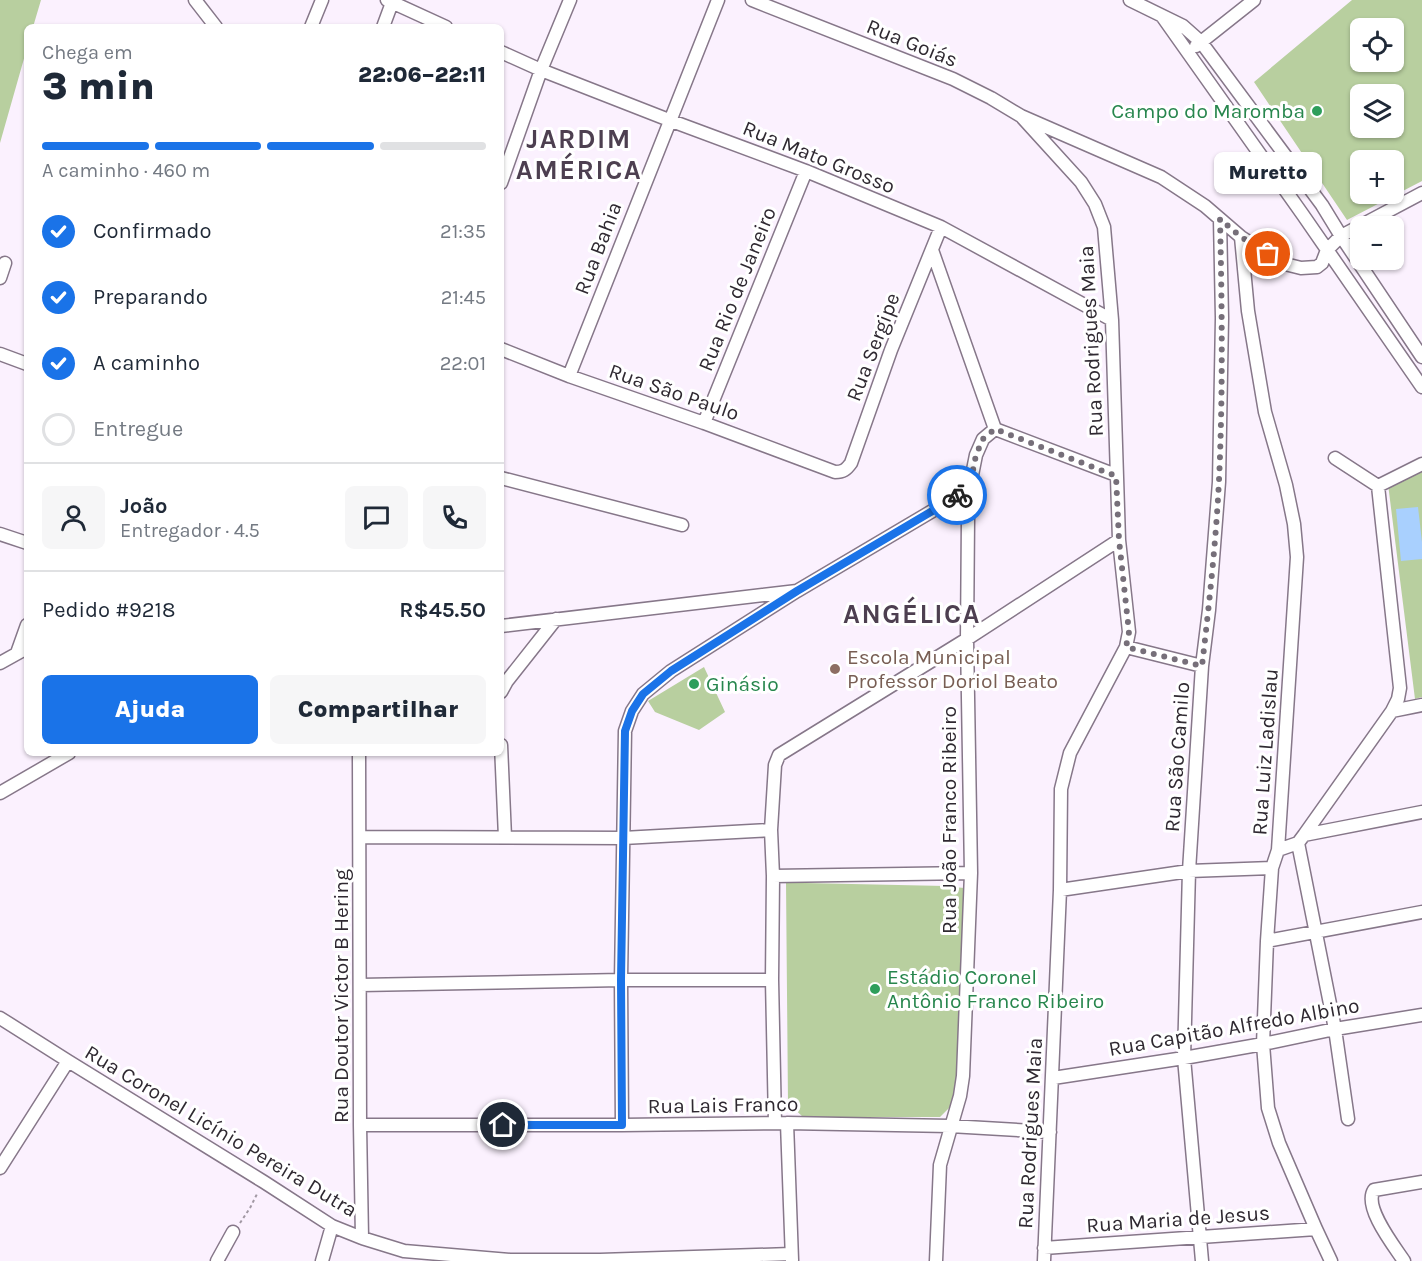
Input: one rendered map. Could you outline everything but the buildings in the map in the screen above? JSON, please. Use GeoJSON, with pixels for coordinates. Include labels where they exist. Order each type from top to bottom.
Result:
{"type":"FeatureCollection","features":[{"type":"Feature","properties":{"kind":"street"},"geometry":{"type":"LineString","coordinates":[[195,0],[214,24]]}},
{"type":"Feature","properties":{"kind":"street"},"geometry":{"type":"LineString","coordinates":[[312,24],[322,0]]}},
{"type":"Feature","properties":{"kind":"street"},"geometry":{"type":"LineString","coordinates":[[504,175],[541,70],[570,0]]}},
{"type":"Feature","properties":{"kind":"street","name":"Rua Bahia"},"geometry":{"type":"LineString","coordinates":[[569,376],[718,0]]}},
{"type":"Feature","properties":{"kind":"street","name":"Rua Goiás"},"geometry":{"type":"LineString","coordinates":[[752,0],[953,80],[991,98],[1021,116]]}},
{"type":"Feature","properties":{"kind":"street"},"geometry":{"type":"LineString","coordinates":[[1130,0],[1182,26],[1201,42],[1322,205],[1422,357]]}},
{"type":"Feature","properties":{"kind":"street"},"geometry":{"type":"LineString","coordinates":[[1188,54],[1254,0]]}},
{"type":"Feature","properties":{"kind":"street"},"geometry":{"type":"LineString","coordinates":[[384,24],[390,1],[440,24]]}},
{"type":"Feature","properties":{"kind":"street"},"geometry":{"type":"LineString","coordinates":[[1161,15],[1422,387]]}},
{"type":"Feature","properties":{"kind":"street","name":"Rua Mato Grosso"},"geometry":{"type":"LineString","coordinates":[[504,53],[669,120],[806,171],[941,227],[1112,320]]}},
{"type":"Feature","properties":{"kind":"street"},"geometry":{"type":"LineString","coordinates":[[1021,116],[1161,177],[1205,206],[1241,237],[1281,263],[1301,268],[1317,267],[1322,263],[1327,250],[1341,236],[1422,193]]}},
{"type":"Feature","properties":{"kind":"street","name":"Rua Rodrigues Maia"},"geometry":{"type":"LineString","coordinates":[[1021,116],[1081,182],[1095,204],[1104,228],[1112,320],[1119,540],[1129,632],[1126,647],[1070,753],[1061,789],[1060,890],[1044,1255]]}},
{"type":"Feature","properties":{"kind":"street","name":"Rua Rio de Janeiro"},"geometry":{"type":"LineString","coordinates":[[704,423],[806,171]]}},
{"type":"Feature","properties":{"kind":"street","name":"Rua São Camilo"},"geometry":{"type":"LineString","coordinates":[[1202,1261],[1184,1058],[1189,870],[1202,666],[1209,610],[1219,482],[1222,318],[1220,219]]}},
{"type":"Feature","properties":{"kind":"street","name":"Rua Sergipe"},"geometry":{"type":"LineString","coordinates":[[835,472],[847,470],[851,463],[891,350],[941,227]]}},
{"type":"Feature","properties":{"kind":"street","name":"Rua Luiz Ladislau"},"geometry":{"type":"LineString","coordinates":[[1241,237],[1248,311],[1266,412],[1294,524],[1297,557],[1278,850],[1272,868],[1267,941],[1263,1044],[1268,1108],[1331,1261]]}},
{"type":"Feature","properties":{"kind":"street"},"geometry":{"type":"LineString","coordinates":[[932,250],[995,429],[1116,476]]}},
{"type":"Feature","properties":{"kind":"street"},"geometry":{"type":"LineString","coordinates":[[0,278],[5,263]]}},
{"type":"Feature","properties":{"kind":"street","name":"Rua São Paulo"},"geometry":{"type":"LineString","coordinates":[[504,351],[835,472]]}},
{"type":"Feature","properties":{"kind":"street"},"geometry":{"type":"LineString","coordinates":[[0,354],[24,362]]}},
{"type":"Feature","properties":{"kind":"street","name":"Rua João Franco Ribeiro"},"geometry":{"type":"LineString","coordinates":[[936,1261],[940,1166],[960,1096],[963,1077],[971,873],[967,639],[970,485],[976,455],[983,439],[995,429]]}},
{"type":"Feature","properties":{"kind":"street"},"geometry":{"type":"LineString","coordinates":[[1335,458],[1378,486]]}},
{"type":"Feature","properties":{"kind":"street"},"geometry":{"type":"LineString","coordinates":[[1378,486],[1422,464]]}},
{"type":"Feature","properties":{"kind":"street"},"geometry":{"type":"LineString","coordinates":[[504,479],[681,525]]}},
{"type":"Feature","properties":{"kind":"street"},"geometry":{"type":"LineString","coordinates":[[622,1125],[621,980],[625,731],[632,711],[643,694],[671,671],[797,591],[939,507],[970,485]]}},
{"type":"Feature","properties":{"kind":"street"},"geometry":{"type":"LineString","coordinates":[[1348,1119],[1335,1029],[1301,839],[1392,711],[1401,688],[1378,486]]}},
{"type":"Feature","properties":{"kind":"street"},"geometry":{"type":"LineString","coordinates":[[939,507],[968,518]]}},
{"type":"Feature","properties":{"kind":"street"},"geometry":{"type":"LineString","coordinates":[[0,534],[24,542]]}},
{"type":"Feature","properties":{"kind":"street"},"geometry":{"type":"LineString","coordinates":[[792,1258],[772,980],[771,830],[776,759],[1119,540]]}},
{"type":"Feature","properties":{"kind":"street"},"geometry":{"type":"LineString","coordinates":[[504,626],[797,591]]}},
{"type":"Feature","properties":{"kind":"street"},"geometry":{"type":"LineString","coordinates":[[504,686],[556,619]]}},
{"type":"Feature","properties":{"kind":"street"},"geometry":{"type":"LineString","coordinates":[[1126,647],[1202,666]]}},
{"type":"Feature","properties":{"kind":"street"},"geometry":{"type":"LineString","coordinates":[[0,663],[22,650]]}},
{"type":"Feature","properties":{"kind":"street"},"geometry":{"type":"LineString","coordinates":[[1392,711],[1422,705]]}},
{"type":"Feature","properties":{"kind":"street"},"geometry":{"type":"LineString","coordinates":[[0,793],[64,756]]}},
{"type":"Feature","properties":{"kind":"street","name":"Rua Doutor Victor B Hering"},"geometry":{"type":"LineString","coordinates":[[359,756],[362,1239]]}},
{"type":"Feature","properties":{"kind":"street"},"geometry":{"type":"LineString","coordinates":[[501,756],[505,837]]}},
{"type":"Feature","properties":{"kind":"street"},"geometry":{"type":"LineString","coordinates":[[1278,850],[1301,839],[1422,812]]}},
{"type":"Feature","properties":{"kind":"street"},"geometry":{"type":"LineString","coordinates":[[360,837],[623,838],[771,830]]}},
{"type":"Feature","properties":{"kind":"street"},"geometry":{"type":"LineString","coordinates":[[1060,890],[1189,870],[1272,868]]}},
{"type":"Feature","properties":{"kind":"street"},"geometry":{"type":"LineString","coordinates":[[773,876],[971,873]]}},
{"type":"Feature","properties":{"kind":"street"},"geometry":{"type":"LineString","coordinates":[[1267,941],[1422,912]]}},
{"type":"Feature","properties":{"kind":"street"},"geometry":{"type":"LineString","coordinates":[[360,985],[621,980],[772,980]]}},
{"type":"Feature","properties":{"kind":"street","name":"Rua Capitão Alfredo Albino"},"geometry":{"type":"LineString","coordinates":[[1053,1078],[1184,1058],[1422,1015]]}},
{"type":"Feature","properties":{"kind":"street","name":"Rua Coronel Licínio Pereira Dutra"},"geometry":{"type":"LineString","coordinates":[[0,1018],[332,1226],[405,1256],[510,1260],[792,1258]]}},
{"type":"Feature","properties":{"kind":"street"},"geometry":{"type":"LineString","coordinates":[[0,1168],[68,1061]]}},
{"type":"Feature","properties":{"kind":"street","name":"Rua Lais Franco"},"geometry":{"type":"LineString","coordinates":[[360,1125],[781,1123],[950,1126],[1050,1132]]}},
{"type":"Feature","properties":{"kind":"street"},"geometry":{"type":"LineString","coordinates":[[1404,1261],[1373,1211],[1371,1196],[1374,1190],[1422,1182]]}},
{"type":"Feature","properties":{"kind":"street"},"geometry":{"type":"LineString","coordinates":[[322,1261],[332,1226]]}},
{"type":"Feature","properties":{"kind":"street","name":"Rua Maria de Jesus"},"geometry":{"type":"LineString","coordinates":[[1044,1255],[1200,1237],[1316,1229]]}},
{"type":"Feature","properties":{"kind":"street"},"geometry":{"type":"LineString","coordinates":[[217,1261],[233,1232]]}},
{"type":"Feature","properties":{"kind":"path"},"geometry":{"type":"LineString","coordinates":[[233,1232],[250,1208],[264,1182]]}},
{"type":"Feature","properties":{"kind":"green space"},"geometry":{"type":"Polygon","coordinates":[[[0,0],[41,0],[34,24],[24,24],[24,59],[0,143],[0,0]]]}},
{"type":"Feature","properties":{"kind":"green space","name":"Campo do Maromba"},"geometry":{"type":"Polygon","coordinates":[[[1352,0],[1422,0],[1422,181],[1404,190],[1404,150],[1350,150],[1350,204],[1378,204],[1355,216],[1350,216],[1347,220],[1254,82],[1352,0]]]}},
{"type":"Feature","properties":{"kind":"green space"},"geometry":{"type":"Polygon","coordinates":[[[1422,470],[1422,697],[1415,699],[1388,484],[1422,470]]]}},
{"type":"Feature","properties":{"kind":"green space","name":"Ginásio"},"geometry":{"type":"Polygon","coordinates":[[[704,667],[725,712],[699,730],[655,712],[648,701],[704,667]]]}},
{"type":"Feature","properties":{"kind":"green space","name":"Estádio Coronel Antônio Franco Ribeiro"},"geometry":{"type":"Polygon","coordinates":[[[786,882],[964,888],[961,1069],[955,1102],[940,1117],[803,1117],[788,1103],[786,882]]]}},
{"type":"Feature","properties":{"kind":"water"},"geometry":{"type":"Polygon","coordinates":[[[1418,507],[1422,559],[1401,561],[1396,509],[1418,507]]]}},
{"type":"Feature","properties":{"kind":"way so far"},"geometry":{"type":"LineString","coordinates":[[957,495],[970,485],[972,469],[983,439],[995,429],[1116,476],[1119,540],[1129,632],[1126,647],[1202,666],[1209,610],[1219,482],[1222,394],[1220,219],[1241,237],[1268,254]]}},
{"type":"Feature","properties":{"kind":"place","name":"Campo do Maromba"},"geometry":{"type":"Point","coordinates":[1317,111]}},
{"type":"Feature","properties":{"kind":"place","name":"Muretto"},"geometry":{"type":"Point","coordinates":[1268,254]}},
{"type":"Feature","properties":{"kind":"place","name":"Escola Municipal Professor Doriol Beato"},"geometry":{"type":"Point","coordinates":[835,669]}},
{"type":"Feature","properties":{"kind":"place","name":"Ginásio"},"geometry":{"type":"Point","coordinates":[694,684]}},
{"type":"Feature","properties":{"kind":"place","name":"Estádio Coronel Antônio Franco Ribeiro"},"geometry":{"type":"Point","coordinates":[875,989]}},
{"type":"Feature","properties":{"kind":"district","name":"JARDIM AMÉRICA"},"geometry":{"type":"Point","coordinates":[579,154]}},
{"type":"Feature","properties":{"kind":"district","name":"ANGÉLICA"},"geometry":{"type":"Point","coordinates":[912,614]}},
{"type":"Feature","properties":{"kind":"route"},"geometry":{"type":"LineString","coordinates":[[503,1125],[622,1125],[621,980],[625,731],[632,711],[643,694],[671,671],[797,591],[957,495]]}}]}
